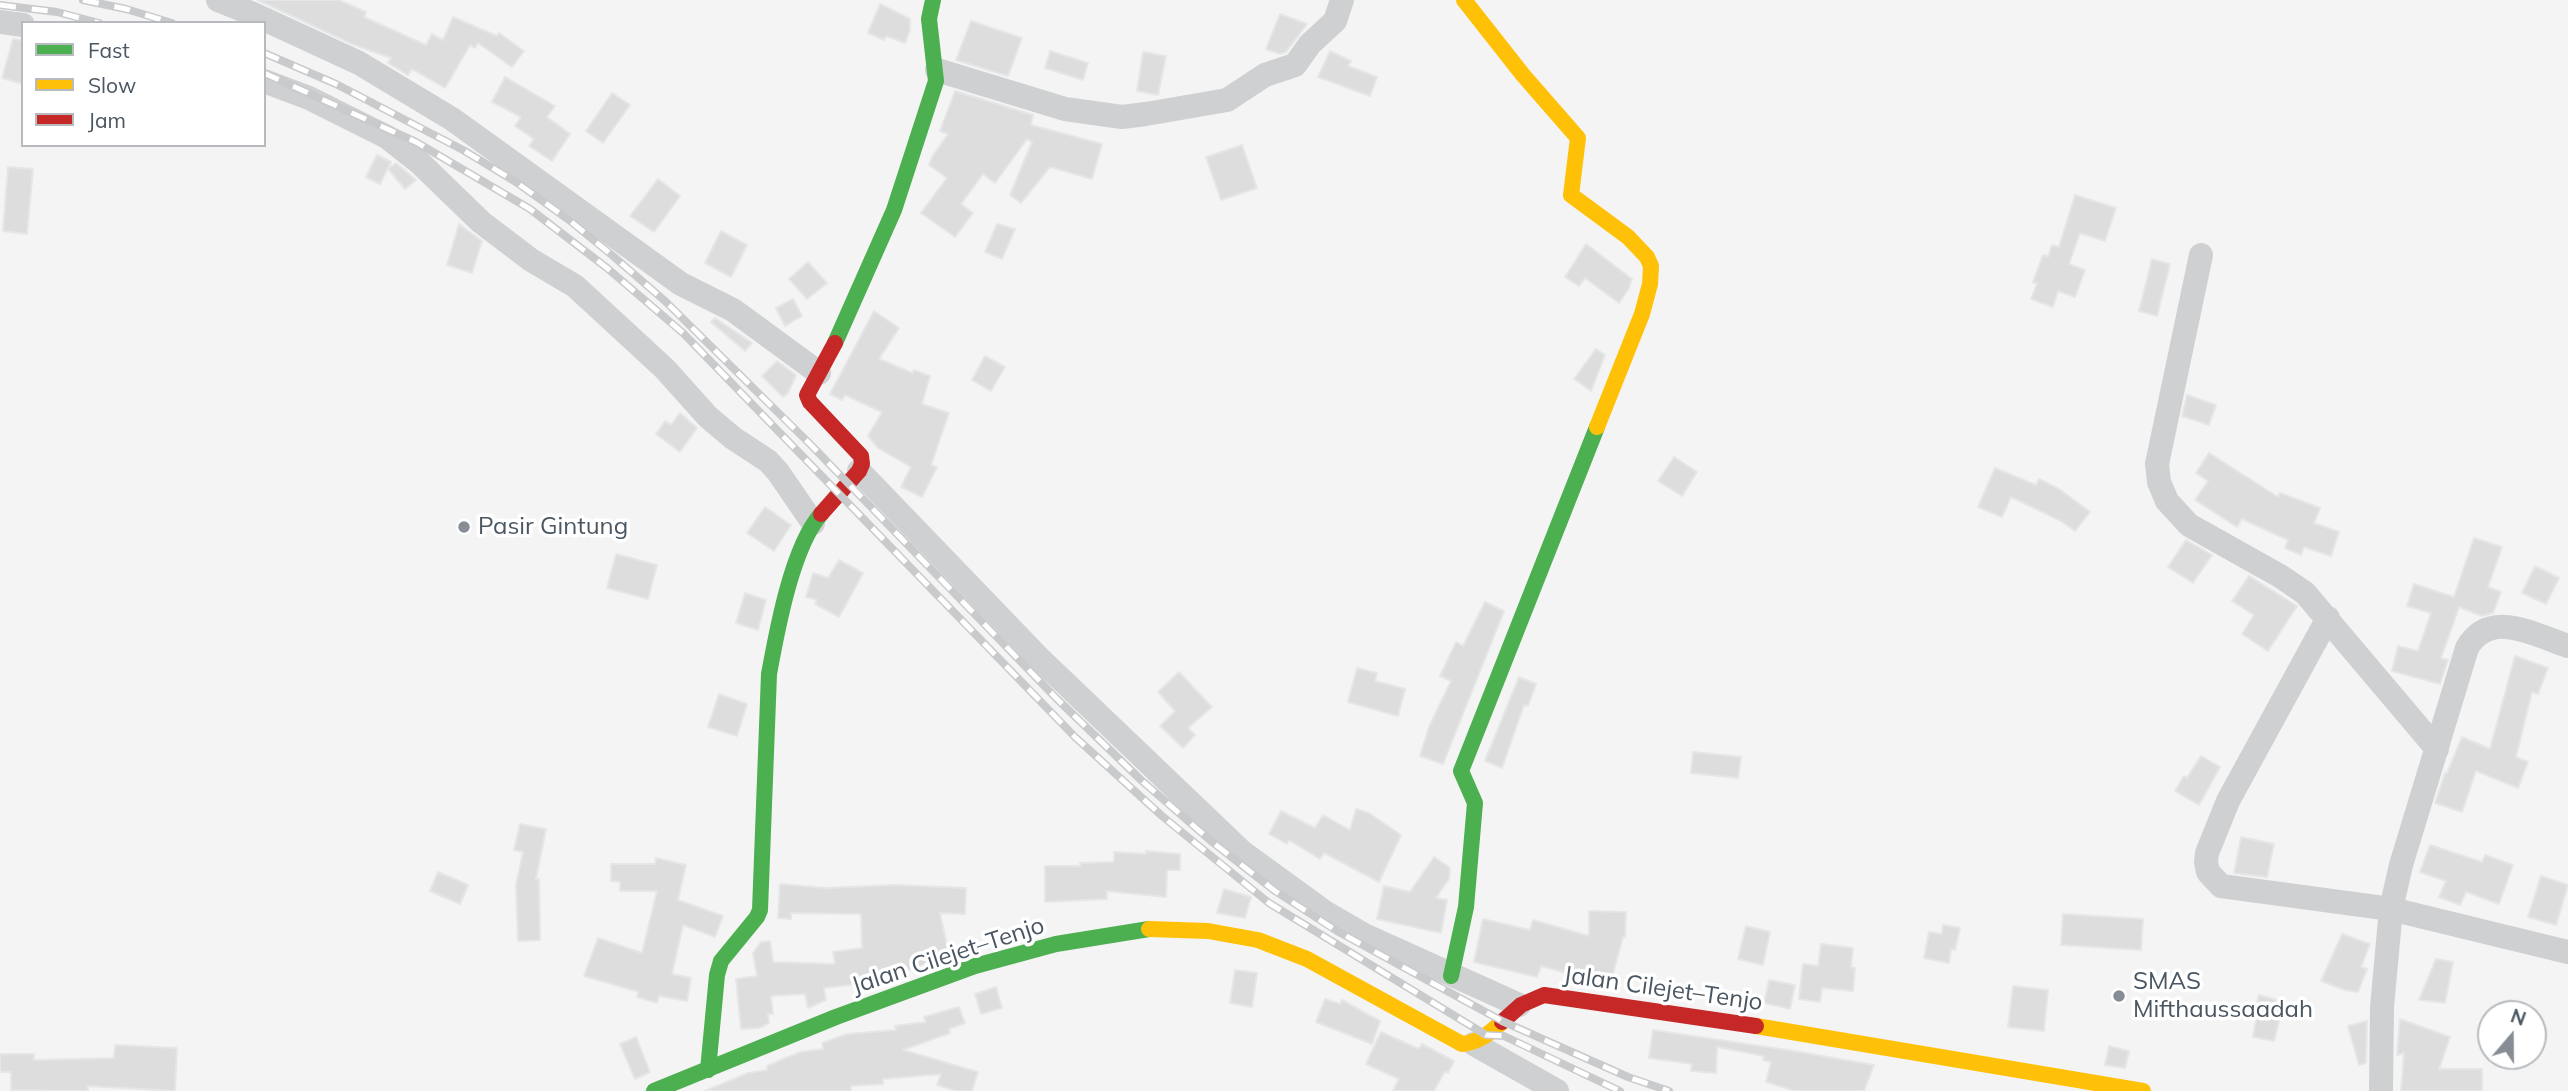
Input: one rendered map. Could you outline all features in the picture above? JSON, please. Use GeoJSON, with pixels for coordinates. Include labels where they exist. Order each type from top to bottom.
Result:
{"type":"FeatureCollection","features":[{"type":"Feature","properties":{"kind":"street"},"geometry":{"type":"LineString","coordinates":[[218,0],[359,63],[452,119],[681,284],[733,310],[819,373]]}},
{"type":"Feature","properties":{"kind":"street"},"geometry":{"type":"LineString","coordinates":[[708,1070],[717,975],[721,961],[760,910],[769,674],[781,613],[793,571],[813,523],[859,471],[862,464],[861,457],[807,396],[838,338],[894,210],[936,81],[937,70],[929,23],[933,0]]}},
{"type":"Feature","properties":{"kind":"street"},"geometry":{"type":"LineString","coordinates":[[937,70],[1065,109],[1122,117],[1146,114],[1227,100],[1265,75],[1294,65],[1310,44],[1335,21],[1342,0]]}},
{"type":"Feature","properties":{"kind":"street"},"geometry":{"type":"LineString","coordinates":[[1451,976],[1466,907],[1475,803],[1473,792],[1462,777],[1461,771],[1642,314],[1651,279],[1651,265],[1644,254],[1609,220],[1571,195],[1570,183],[1577,156],[1577,138],[1464,0]]}},
{"type":"Feature","properties":{"kind":"street"},"geometry":{"type":"LineString","coordinates":[[0,22],[21,25]]}},
{"type":"Feature","properties":{"kind":"street"},"geometry":{"type":"LineString","coordinates":[[266,82],[309,98],[387,138],[420,163],[481,222],[531,260],[575,286],[665,369],[708,417],[733,438],[768,461],[813,523]]}},
{"type":"Feature","properties":{"kind":"street"},"geometry":{"type":"LineString","coordinates":[[2201,255],[2157,464],[2159,482],[2167,501],[2189,525],[2305,593],[2437,749]]}},
{"type":"Feature","properties":{"kind":"street"},"geometry":{"type":"LineString","coordinates":[[859,471],[1041,660],[1242,852],[1335,919],[1451,976],[1519,1005]]}},
{"type":"Feature","properties":{"kind":"street"},"geometry":{"type":"LineString","coordinates":[[2328,618],[2228,801],[2207,853],[2208,872],[2221,886],[2391,909],[2568,952]]}},
{"type":"Feature","properties":{"kind":"street"},"geometry":{"type":"LineString","coordinates":[[2381,1091],[2382,1007],[2391,909],[2401,864],[2467,648],[2480,632],[2492,626],[2511,626],[2568,646]]}},
{"type":"Feature","properties":{"kind":"street","name":"Jalan Cilejet–Tenjo"},"geometry":{"type":"LineString","coordinates":[[654,1091],[836,1017],[975,966],[1056,944],[1142,929],[1208,931],[1258,940],[1307,959],[1457,1043],[1467,1045],[1474,1044],[1519,1005],[1536,996],[1552,996],[1797,1032],[2143,1091]]}},
{"type":"Feature","properties":{"kind":"street"},"geometry":{"type":"LineString","coordinates":[[1474,1044],[1557,1091]]}},
{"type":"Feature","properties":{"kind":"building"},"geometry":{"type":"Polygon","coordinates":[[[258,0],[339,0],[366,12],[364,17],[426,45],[432,34],[443,40],[453,17],[497,36],[499,33],[524,51],[512,67],[478,43],[475,48],[470,45],[445,88],[412,69],[408,75],[388,63],[391,58],[352,44],[258,0]]]}},
{"type":"Feature","properties":{"kind":"building"},"geometry":{"type":"Polygon","coordinates":[[[880,4],[910,19],[910,30],[905,43],[886,36],[884,40],[868,33],[880,4]]]}},
{"type":"Feature","properties":{"kind":"building"},"geometry":{"type":"Polygon","coordinates":[[[1280,14],[1307,24],[1286,52],[1280,54],[1266,49],[1280,14]]]}},
{"type":"Feature","properties":{"kind":"building"},"geometry":{"type":"Polygon","coordinates":[[[971,21],[1022,38],[1008,76],[956,60],[971,21]]]}},
{"type":"Feature","properties":{"kind":"building"},"geometry":{"type":"Polygon","coordinates":[[[13,39],[21,40],[21,83],[2,78],[13,39]]]}},
{"type":"Feature","properties":{"kind":"building"},"geometry":{"type":"Polygon","coordinates":[[[1050,51],[1088,63],[1083,80],[1045,68],[1050,51]]]}},
{"type":"Feature","properties":{"kind":"building"},"geometry":{"type":"Polygon","coordinates":[[[1330,51],[1351,61],[1348,66],[1377,77],[1370,96],[1318,77],[1330,51]]]}},
{"type":"Feature","properties":{"kind":"building"},"geometry":{"type":"Polygon","coordinates":[[[1143,52],[1166,56],[1158,95],[1137,91],[1143,52]]]}},
{"type":"Feature","properties":{"kind":"building"},"geometry":{"type":"Polygon","coordinates":[[[505,77],[555,106],[547,117],[570,134],[552,161],[529,146],[534,139],[515,126],[521,117],[492,102],[505,77]]]}},
{"type":"Feature","properties":{"kind":"building"},"geometry":{"type":"Polygon","coordinates":[[[955,91],[1033,115],[1031,125],[1102,144],[1092,179],[1050,167],[1021,203],[1010,195],[1032,142],[1027,139],[995,183],[983,174],[961,204],[973,213],[955,237],[921,213],[947,178],[929,165],[948,134],[940,131],[955,91]]]}},
{"type":"Feature","properties":{"kind":"building"},"geometry":{"type":"Polygon","coordinates":[[[612,93],[630,105],[603,143],[586,131],[612,93]]]}},
{"type":"Feature","properties":{"kind":"building"},"geometry":{"type":"Polygon","coordinates":[[[1242,145],[1257,188],[1221,200],[1206,157],[1242,145]]]}},
{"type":"Feature","properties":{"kind":"building"},"geometry":{"type":"Polygon","coordinates":[[[377,155],[391,162],[380,184],[366,177],[377,155]]]}},
{"type":"Feature","properties":{"kind":"building"},"geometry":{"type":"Polygon","coordinates":[[[396,163],[416,180],[405,189],[388,169],[396,163]]]}},
{"type":"Feature","properties":{"kind":"building"},"geometry":{"type":"Polygon","coordinates":[[[8,167],[33,169],[27,234],[3,231],[8,167]]]}},
{"type":"Feature","properties":{"kind":"building"},"geometry":{"type":"Polygon","coordinates":[[[658,179],[680,196],[654,232],[630,216],[658,179]]]}},
{"type":"Feature","properties":{"kind":"building"},"geometry":{"type":"Polygon","coordinates":[[[2075,195],[2116,208],[2105,241],[2080,233],[2069,264],[2085,270],[2075,297],[2058,291],[2053,307],[2031,299],[2037,284],[2033,282],[2043,255],[2048,257],[2052,245],[2059,247],[2075,195]]]}},
{"type":"Feature","properties":{"kind":"building"},"geometry":{"type":"Polygon","coordinates":[[[459,224],[482,241],[472,273],[447,265],[459,224]]]}},
{"type":"Feature","properties":{"kind":"building"},"geometry":{"type":"Polygon","coordinates":[[[997,224],[1015,229],[1002,259],[985,252],[997,224]]]}},
{"type":"Feature","properties":{"kind":"building"},"geometry":{"type":"Polygon","coordinates":[[[721,231],[747,245],[731,277],[705,263],[721,231]]]}},
{"type":"Feature","properties":{"kind":"building"},"geometry":{"type":"Polygon","coordinates":[[[1586,244],[1632,279],[1619,303],[1585,278],[1579,286],[1565,277],[1586,244]]]}},
{"type":"Feature","properties":{"kind":"building"},"geometry":{"type":"Polygon","coordinates":[[[2152,259],[2170,264],[2157,316],[2139,311],[2152,259]]]}},
{"type":"Feature","properties":{"kind":"building"},"geometry":{"type":"Polygon","coordinates":[[[808,262],[827,283],[807,299],[789,279],[808,262]]]}},
{"type":"Feature","properties":{"kind":"building"},"geometry":{"type":"Polygon","coordinates":[[[793,299],[802,316],[785,326],[776,308],[793,299]]]}},
{"type":"Feature","properties":{"kind":"building"},"geometry":{"type":"Polygon","coordinates":[[[874,311],[899,328],[879,359],[913,373],[914,370],[930,376],[922,404],[949,413],[931,465],[937,467],[922,497],[901,487],[911,467],[878,448],[868,436],[882,412],[845,395],[842,400],[830,394],[874,311]]]}},
{"type":"Feature","properties":{"kind":"building"},"geometry":{"type":"Polygon","coordinates":[[[715,318],[752,343],[745,351],[711,322],[715,318]]]}},
{"type":"Feature","properties":{"kind":"building"},"geometry":{"type":"Polygon","coordinates":[[[1596,349],[1605,355],[1591,391],[1574,379],[1596,349]]]}},
{"type":"Feature","properties":{"kind":"building"},"geometry":{"type":"Polygon","coordinates":[[[985,356],[1005,367],[991,391],[972,380],[985,356]]]}},
{"type":"Feature","properties":{"kind":"building"},"geometry":{"type":"Polygon","coordinates":[[[777,361],[796,375],[788,393],[783,397],[762,376],[777,361]]]}},
{"type":"Feature","properties":{"kind":"building"},"geometry":{"type":"Polygon","coordinates":[[[2187,395],[2216,405],[2209,425],[2182,416],[2187,395]]]}},
{"type":"Feature","properties":{"kind":"building"},"geometry":{"type":"Polygon","coordinates":[[[680,413],[697,428],[680,452],[656,434],[665,421],[671,425],[680,413]]]}},
{"type":"Feature","properties":{"kind":"building"},"geometry":{"type":"Polygon","coordinates":[[[2209,453],[2278,497],[2280,493],[2320,508],[2314,523],[2339,532],[2331,556],[2304,547],[2301,555],[2285,548],[2288,540],[2242,519],[2237,527],[2195,500],[2208,481],[2196,473],[2209,453]]]}},
{"type":"Feature","properties":{"kind":"building"},"geometry":{"type":"Polygon","coordinates":[[[1674,457],[1697,472],[1682,496],[1658,481],[1674,457]]]}},
{"type":"Feature","properties":{"kind":"building"},"geometry":{"type":"Polygon","coordinates":[[[1995,468],[2036,485],[2039,479],[2059,489],[2090,512],[2075,531],[2061,521],[2011,497],[2002,517],[1978,507],[1995,468]]]}},
{"type":"Feature","properties":{"kind":"building"},"geometry":{"type":"Polygon","coordinates":[[[765,507],[791,525],[774,551],[747,533],[765,507]]]}},
{"type":"Feature","properties":{"kind":"building"},"geometry":{"type":"Polygon","coordinates":[[[2474,538],[2502,547],[2488,587],[2501,592],[2493,613],[2482,616],[2459,607],[2441,658],[2448,660],[2440,684],[2392,671],[2398,646],[2418,651],[2431,613],[2407,606],[2414,584],[2454,597],[2474,538]]]}},
{"type":"Feature","properties":{"kind":"building"},"geometry":{"type":"Polygon","coordinates":[[[2186,540],[2212,555],[2193,583],[2168,567],[2186,540]]]}},
{"type":"Feature","properties":{"kind":"building"},"geometry":{"type":"Polygon","coordinates":[[[616,554],[657,565],[648,599],[607,588],[616,554]]]}},
{"type":"Feature","properties":{"kind":"building"},"geometry":{"type":"Polygon","coordinates":[[[839,560],[863,573],[839,617],[815,604],[817,600],[806,597],[813,573],[828,578],[839,560]]]}},
{"type":"Feature","properties":{"kind":"building"},"geometry":{"type":"Polygon","coordinates":[[[2535,566],[2559,578],[2546,604],[2522,593],[2535,566]]]}},
{"type":"Feature","properties":{"kind":"building"},"geometry":{"type":"Polygon","coordinates":[[[2249,576],[2297,606],[2268,651],[2242,634],[2254,615],[2232,601],[2249,576]]]}},
{"type":"Feature","properties":{"kind":"building"},"geometry":{"type":"Polygon","coordinates":[[[745,593],[766,600],[758,630],[736,623],[745,593]]]}},
{"type":"Feature","properties":{"kind":"building"},"geometry":{"type":"Polygon","coordinates":[[[1485,602],[1504,611],[1443,764],[1420,756],[1429,727],[1451,681],[1440,676],[1456,642],[1463,646],[1485,602]]]}},
{"type":"Feature","properties":{"kind":"building"},"geometry":{"type":"Polygon","coordinates":[[[2515,656],[2548,668],[2538,694],[2532,692],[2516,757],[2528,762],[2518,788],[2476,771],[2462,812],[2435,803],[2445,773],[2462,737],[2490,749],[2515,656]]]}},
{"type":"Feature","properties":{"kind":"building"},"geometry":{"type":"Polygon","coordinates":[[[1357,668],[1377,673],[1375,681],[1405,689],[1398,716],[1348,702],[1357,668]]]}},
{"type":"Feature","properties":{"kind":"building"},"geometry":{"type":"Polygon","coordinates":[[[1179,672],[1212,707],[1188,728],[1195,735],[1183,748],[1160,726],[1175,711],[1158,692],[1179,672]]]}},
{"type":"Feature","properties":{"kind":"building"},"geometry":{"type":"Polygon","coordinates":[[[1519,677],[1536,684],[1528,706],[1524,705],[1502,768],[1485,761],[1519,677]]]}},
{"type":"Feature","properties":{"kind":"building"},"geometry":{"type":"Polygon","coordinates":[[[719,694],[747,704],[737,736],[708,727],[719,694]]]}},
{"type":"Feature","properties":{"kind":"building"},"geometry":{"type":"Polygon","coordinates":[[[1693,752],[1741,757],[1738,778],[1691,773],[1693,752]]]}},
{"type":"Feature","properties":{"kind":"building"},"geometry":{"type":"Polygon","coordinates":[[[2201,756],[2220,767],[2199,805],[2175,791],[2201,756]]]}},
{"type":"Feature","properties":{"kind":"building"},"geometry":{"type":"Polygon","coordinates":[[[1356,809],[1369,813],[1401,835],[1379,882],[1324,853],[1320,859],[1289,840],[1287,844],[1269,834],[1281,811],[1315,828],[1323,815],[1350,830],[1356,809]]]}},
{"type":"Feature","properties":{"kind":"building"},"geometry":{"type":"Polygon","coordinates":[[[520,824],[546,829],[536,879],[539,879],[540,940],[518,941],[516,885],[523,852],[514,850],[520,824]]]}},
{"type":"Feature","properties":{"kind":"building"},"geometry":{"type":"Polygon","coordinates":[[[2241,837],[2274,844],[2267,877],[2234,873],[2241,837]]]}},
{"type":"Feature","properties":{"kind":"building"},"geometry":{"type":"Polygon","coordinates":[[[2430,845],[2482,862],[2485,855],[2513,865],[2499,904],[2466,892],[2460,905],[2439,897],[2446,881],[2420,872],[2430,845]]]}},
{"type":"Feature","properties":{"kind":"building"},"geometry":{"type":"Polygon","coordinates":[[[1146,851],[1180,854],[1180,870],[1167,870],[1166,897],[1107,891],[1107,899],[1045,902],[1045,866],[1114,862],[1114,852],[1146,854],[1146,851]]]}},
{"type":"Feature","properties":{"kind":"building"},"geometry":{"type":"Polygon","coordinates":[[[1434,857],[1450,868],[1449,879],[1436,898],[1447,900],[1441,933],[1377,919],[1384,886],[1410,892],[1434,857]]]}},
{"type":"Feature","properties":{"kind":"building"},"geometry":{"type":"Polygon","coordinates":[[[656,858],[686,865],[678,900],[723,916],[715,937],[683,925],[672,974],[691,978],[687,1001],[659,996],[657,1003],[637,997],[639,992],[584,976],[598,938],[642,953],[657,891],[620,891],[620,882],[611,881],[611,864],[655,864],[656,858]]]}},
{"type":"Feature","properties":{"kind":"building"},"geometry":{"type":"Polygon","coordinates":[[[438,872],[468,885],[460,904],[430,891],[438,872]]]}},
{"type":"Feature","properties":{"kind":"building"},"geometry":{"type":"Polygon","coordinates":[[[2541,876],[2568,885],[2556,925],[2528,917],[2541,876]]]}},
{"type":"Feature","properties":{"kind":"building"},"geometry":{"type":"Polygon","coordinates":[[[780,884],[826,888],[895,885],[966,888],[965,914],[940,913],[948,950],[934,954],[936,960],[867,985],[824,988],[826,1000],[808,1008],[805,994],[771,996],[773,1014],[768,1014],[769,1023],[759,1028],[741,1029],[736,979],[757,976],[753,953],[761,942],[770,941],[773,962],[835,964],[833,952],[862,948],[861,914],[791,913],[791,919],[778,918],[780,884]]]}},
{"type":"Feature","properties":{"kind":"building"},"geometry":{"type":"Polygon","coordinates":[[[1224,889],[1251,897],[1245,918],[1217,913],[1224,889]]]}},
{"type":"Feature","properties":{"kind":"building"},"geometry":{"type":"Polygon","coordinates":[[[1589,911],[1626,912],[1625,937],[1610,985],[1580,979],[1581,977],[1541,966],[1537,977],[1474,962],[1483,919],[1530,930],[1533,920],[1589,936],[1589,911]]]}},
{"type":"Feature","properties":{"kind":"building"},"geometry":{"type":"Polygon","coordinates":[[[2063,914],[2143,919],[2141,950],[2061,945],[2063,914]]]}},
{"type":"Feature","properties":{"kind":"building"},"geometry":{"type":"Polygon","coordinates":[[[1943,925],[1960,928],[1955,950],[1951,949],[1949,963],[1924,958],[1929,932],[1942,934],[1943,925]]]}},
{"type":"Feature","properties":{"kind":"building"},"geometry":{"type":"Polygon","coordinates":[[[1746,926],[1770,932],[1763,965],[1738,959],[1746,926]]]}},
{"type":"Feature","properties":{"kind":"building"},"geometry":{"type":"Polygon","coordinates":[[[2342,934],[2370,944],[2361,967],[2367,969],[2358,992],[2321,981],[2342,934]]]}},
{"type":"Feature","properties":{"kind":"building"},"geometry":{"type":"Polygon","coordinates":[[[1821,944],[1853,948],[1853,991],[1822,988],[1820,1002],[1799,999],[1803,964],[1818,966],[1821,944]]]}},
{"type":"Feature","properties":{"kind":"building"},"geometry":{"type":"Polygon","coordinates":[[[2436,959],[2453,962],[2445,1003],[2419,1000],[2436,959]]]}},
{"type":"Feature","properties":{"kind":"building"},"geometry":{"type":"Polygon","coordinates":[[[1235,970],[1257,973],[1252,1007],[1230,1003],[1235,970]]]}},
{"type":"Feature","properties":{"kind":"building"},"geometry":{"type":"Polygon","coordinates":[[[1769,980],[1795,985],[1790,1009],[1764,1003],[1769,980]]]}},
{"type":"Feature","properties":{"kind":"building"},"geometry":{"type":"Polygon","coordinates":[[[2013,986],[2048,990],[2044,1031],[2008,1027],[2013,986]]]}},
{"type":"Feature","properties":{"kind":"building"},"geometry":{"type":"Polygon","coordinates":[[[996,987],[1002,1008],[981,1014],[975,994],[996,987]]]}},
{"type":"Feature","properties":{"kind":"building"},"geometry":{"type":"Polygon","coordinates":[[[2259,995],[2284,1002],[2274,1041],[2253,1037],[2259,995]]]}},
{"type":"Feature","properties":{"kind":"building"},"geometry":{"type":"Polygon","coordinates":[[[1325,999],[1340,1004],[1342,1000],[1380,1021],[1372,1044],[1316,1022],[1325,999]]]}},
{"type":"Feature","properties":{"kind":"building"},"geometry":{"type":"Polygon","coordinates":[[[959,1007],[965,1023],[949,1029],[950,1033],[903,1050],[978,1072],[972,1091],[956,1091],[937,1085],[941,1074],[883,1079],[883,1084],[851,1086],[851,1091],[705,1091],[748,1073],[767,1070],[767,1066],[800,1052],[823,1049],[822,1043],[847,1034],[896,1030],[895,1026],[926,1022],[924,1017],[959,1007]]]}},
{"type":"Feature","properties":{"kind":"building"},"geometry":{"type":"Polygon","coordinates":[[[2400,1019],[2450,1037],[2439,1069],[2482,1070],[2482,1091],[2401,1091],[2404,1053],[2397,1055],[2400,1019]]]}},
{"type":"Feature","properties":{"kind":"building"},"geometry":{"type":"Polygon","coordinates":[[[2367,1021],[2366,1063],[2359,1065],[2348,1026],[2367,1021]]]}},
{"type":"Feature","properties":{"kind":"building"},"geometry":{"type":"Polygon","coordinates":[[[1653,1030],[1874,1065],[1864,1091],[1795,1091],[1766,1082],[1771,1062],[1763,1060],[1764,1056],[1717,1047],[1716,1073],[1691,1071],[1692,1064],[1649,1058],[1653,1030]]]}},
{"type":"Feature","properties":{"kind":"building"},"geometry":{"type":"Polygon","coordinates":[[[1381,1032],[1419,1049],[1422,1044],[1454,1061],[1434,1091],[1393,1091],[1399,1079],[1366,1064],[1381,1032]]]}},
{"type":"Feature","properties":{"kind":"building"},"geometry":{"type":"Polygon","coordinates":[[[636,1037],[650,1072],[635,1079],[620,1044],[636,1037]]]}},
{"type":"Feature","properties":{"kind":"building"},"geometry":{"type":"Polygon","coordinates":[[[115,1045],[177,1048],[175,1091],[88,1086],[88,1091],[11,1090],[11,1072],[0,1072],[0,1054],[34,1054],[34,1060],[114,1058],[115,1045]]]}},
{"type":"Feature","properties":{"kind":"building"},"geometry":{"type":"Polygon","coordinates":[[[2109,1046],[2129,1051],[2125,1068],[2105,1065],[2109,1046]]]}},
{"type":"Feature","properties":{"kind":"railway"},"geometry":{"type":"LineString","coordinates":[[83,0],[165,21]]}},
{"type":"Feature","properties":{"kind":"railway"},"geometry":{"type":"LineString","coordinates":[[0,5],[57,12],[91,21]]}},
{"type":"Feature","properties":{"kind":"railway"},"geometry":{"type":"LineString","coordinates":[[266,54],[336,84],[463,150],[516,182],[613,256],[665,301],[810,444],[1056,698],[1141,780],[1211,841],[1275,891],[1337,931],[1502,1021],[1628,1077],[1669,1091]]}},
{"type":"Feature","properties":{"kind":"railway"},"geometry":{"type":"LineString","coordinates":[[266,74],[416,142],[530,209],[607,268],[683,333],[1075,737],[1162,816],[1269,903],[1486,1035],[1504,1036],[1620,1091]]}},
{"type":"Feature","properties":{"kind":"traffic: fast"},"geometry":{"type":"LineString","coordinates":[[835,343],[894,210],[936,81],[929,19],[933,0]]}},
{"type":"Feature","properties":{"kind":"traffic: fast"},"geometry":{"type":"LineString","coordinates":[[1451,976],[1466,907],[1475,803],[1461,771],[1597,427]]}},
{"type":"Feature","properties":{"kind":"traffic: fast"},"geometry":{"type":"LineString","coordinates":[[708,1070],[717,975],[721,961],[760,910],[769,674],[776,635],[794,568],[802,547],[821,514]]}},
{"type":"Feature","properties":{"kind":"traffic: fast"},"geometry":{"type":"LineString","coordinates":[[654,1091],[836,1017],[975,966],[1056,944],[1149,929]]}},
{"type":"Feature","properties":{"kind":"traffic: slow"},"geometry":{"type":"LineString","coordinates":[[1464,0],[1523,75],[1578,138],[1571,195],[1628,237],[1647,257],[1651,266],[1650,284],[1642,314],[1597,427]]}},
{"type":"Feature","properties":{"kind":"traffic: slow"},"geometry":{"type":"LineString","coordinates":[[1149,929],[1208,931],[1258,940],[1307,959],[1462,1044],[1484,1037],[1502,1022]]}},
{"type":"Feature","properties":{"kind":"traffic: slow"},"geometry":{"type":"LineString","coordinates":[[1756,1026],[2143,1091]]}},
{"type":"Feature","properties":{"kind":"traffic: jam"},"geometry":{"type":"LineString","coordinates":[[821,514],[859,471],[862,464],[861,456],[810,402],[807,395],[835,343]]}},
{"type":"Feature","properties":{"kind":"traffic: jam"},"geometry":{"type":"LineString","coordinates":[[1502,1022],[1521,1005],[1544,995],[1756,1026]]}},
{"type":"Feature","properties":{"kind":"place","name":"Pasir Gintung"},"geometry":{"type":"Point","coordinates":[464,527]}},
{"type":"Feature","properties":{"kind":"place","name":"SMAS Mifthaussaadah"},"geometry":{"type":"Point","coordinates":[2119,996]}}]}
